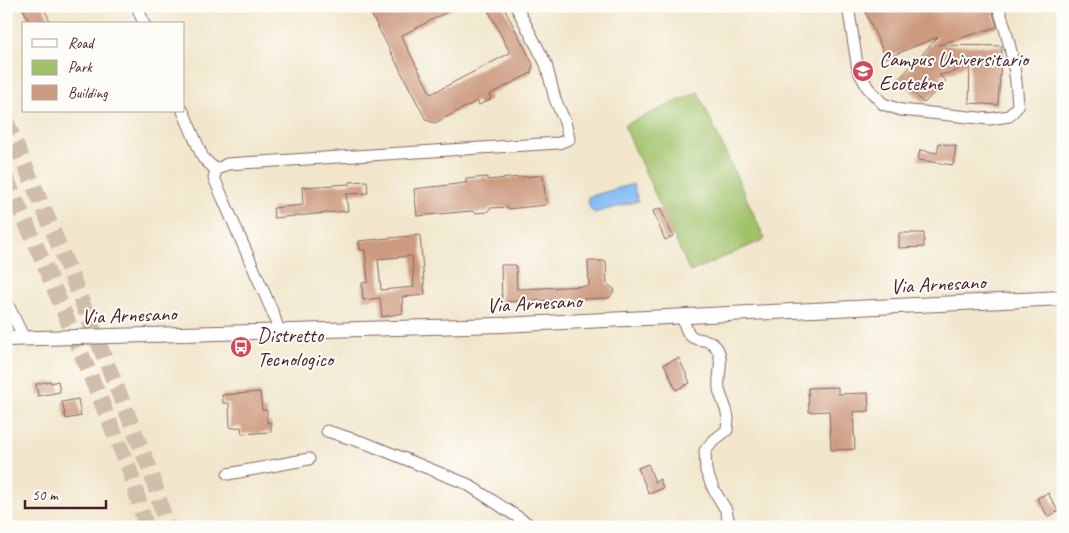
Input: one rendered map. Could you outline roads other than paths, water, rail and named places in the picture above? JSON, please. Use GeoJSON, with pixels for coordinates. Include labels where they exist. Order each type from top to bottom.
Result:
{"type":"FeatureCollection","features":[{"type":"Feature","properties":{"kind":"main road","name":"Via Arnesano"},"geometry":{"type":"LineString","coordinates":[[6,339],[500,325],[1063,298]]}},
{"type":"Feature","properties":{"kind":"lane"},"geometry":{"type":"LineString","coordinates":[[137,6],[143,22]]}},
{"type":"Feature","properties":{"kind":"lane"},"geometry":{"type":"LineString","coordinates":[[279,331],[273,313],[214,178],[216,170],[227,164],[559,143],[569,139],[565,122],[555,99],[546,64],[516,6]]}},
{"type":"Feature","properties":{"kind":"lane"},"geometry":{"type":"LineString","coordinates":[[848,6],[858,70],[868,88],[883,104],[902,110],[989,119],[1009,116],[1018,106],[1016,77],[1009,39],[998,6]]}},
{"type":"Feature","properties":{"kind":"lane"},"geometry":{"type":"LineString","coordinates":[[183,112],[203,158],[216,170]]}},
{"type":"Feature","properties":{"kind":"lane"},"geometry":{"type":"LineString","coordinates":[[6,301],[24,338]]}},
{"type":"Feature","properties":{"kind":"lane"},"geometry":{"type":"LineString","coordinates":[[683,316],[684,325],[689,336],[715,346],[720,356],[719,387],[728,424],[727,430],[713,441],[705,451],[706,471],[714,490],[726,510],[729,522],[728,527]]}},
{"type":"Feature","properties":{"kind":"lane"},"geometry":{"type":"LineString","coordinates":[[327,432],[368,444],[467,484],[533,527]]}},
{"type":"Feature","properties":{"kind":"lane"},"geometry":{"type":"LineString","coordinates":[[228,474],[309,459]]}},
{"type":"Feature","properties":{"kind":"water"},"geometry":{"type":"Polygon","coordinates":[[[633,184],[638,201],[594,213],[590,208],[588,197],[633,184]]]}},
{"type":"Feature","properties":{"kind":"tunnel"},"geometry":{"type":"LineString","coordinates":[[6,121],[151,472],[167,527]]}},
{"type":"Feature","properties":{"kind":"tunnel"},"geometry":{"type":"LineString","coordinates":[[6,178],[42,259],[130,471],[146,527]]}},
{"type":"Feature","properties":{"kind":"place","name":"Campus Universitario Ecotekne"},"geometry":{"type":"Point","coordinates":[863,71]}},
{"type":"Feature","properties":{"kind":"place","name":"Distretto Tecnologico"},"geometry":{"type":"Point","coordinates":[241,347]}}]}
